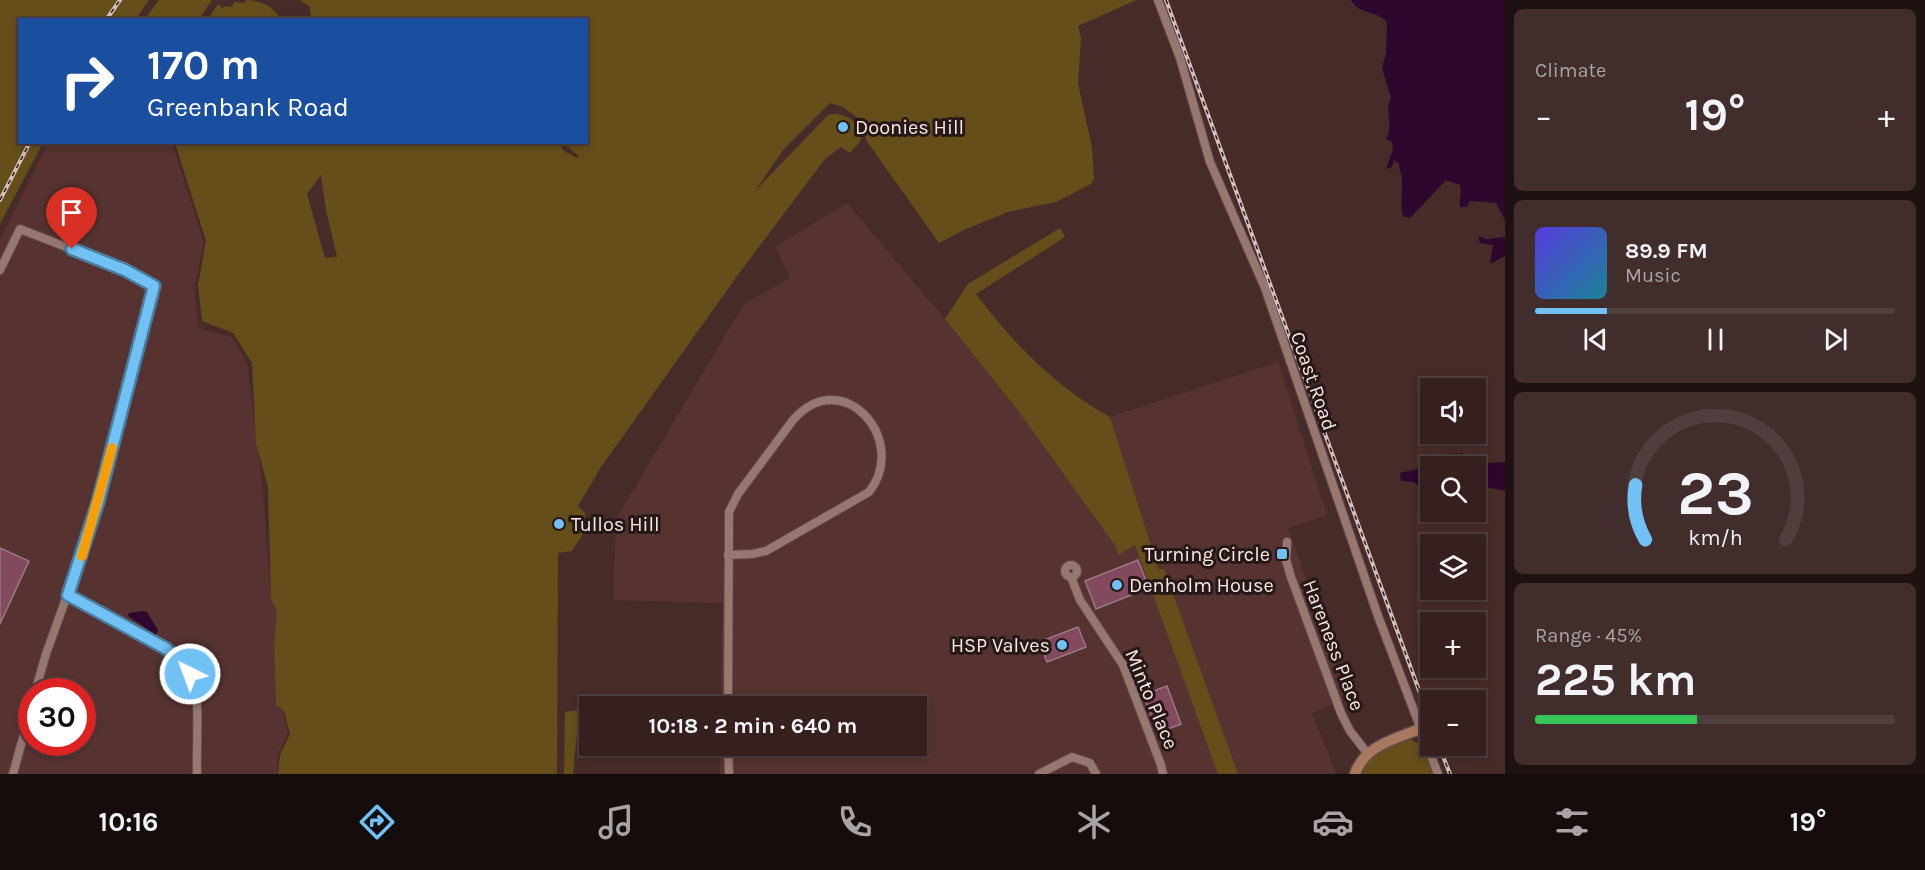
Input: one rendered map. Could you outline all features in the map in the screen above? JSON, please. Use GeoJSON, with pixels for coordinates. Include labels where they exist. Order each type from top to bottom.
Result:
{"type":"FeatureCollection","features":[{"type":"Feature","properties":{"kind":"main road"},"geometry":{"type":"LineString","coordinates":[[1355,774],[1368,754],[1380,745],[1420,729]]}},
{"type":"Feature","properties":{"kind":"street","name":"Coast Road"},"geometry":{"type":"LineString","coordinates":[[1158,0],[1180,58],[1210,162],[1265,288],[1374,605],[1420,729]]}},
{"type":"Feature","properties":{"kind":"street"},"geometry":{"type":"LineString","coordinates":[[0,270],[20,229],[125,270],[154,286],[98,502],[39,678]]}},
{"type":"Feature","properties":{"kind":"street"},"geometry":{"type":"LineString","coordinates":[[728,555],[753,554],[766,550],[869,492],[876,484],[883,466],[882,448],[870,423],[857,407],[839,400],[821,400],[805,407],[792,420],[730,508],[728,555],[728,696]]}},
{"type":"Feature","properties":{"kind":"street","name":"Hareness Place"},"geometry":{"type":"LineString","coordinates":[[1287,542],[1287,560],[1291,577],[1341,713],[1350,730],[1368,754]]}},
{"type":"Feature","properties":{"kind":"street","name":"Minto Place"},"geometry":{"type":"LineString","coordinates":[[1071,577],[1080,600],[1124,665],[1163,774]]}},
{"type":"Feature","properties":{"kind":"street"},"geometry":{"type":"LineString","coordinates":[[68,595],[165,648],[184,664],[194,682],[197,774]]}},
{"type":"Feature","properties":{"kind":"street"},"geometry":{"type":"LineString","coordinates":[[13,774],[18,756]]}},
{"type":"Feature","properties":{"kind":"street"},"geometry":{"type":"LineString","coordinates":[[728,756],[729,774]]}},
{"type":"Feature","properties":{"kind":"street","name":"Coast Road"},"geometry":{"type":"LineString","coordinates":[[1431,756],[1438,774]]}},
{"type":"Feature","properties":{"kind":"street"},"geometry":{"type":"LineString","coordinates":[[1039,774],[1064,759],[1081,758],[1090,763],[1096,774]]}},
{"type":"Feature","properties":{"kind":"shaded area"},"geometry":{"type":"Polygon","coordinates":[[[0,0],[149,0],[137,18],[18,18],[18,144],[42,144],[0,224],[0,0]]]}},
{"type":"Feature","properties":{"kind":"shaded area"},"geometry":{"type":"Polygon","coordinates":[[[159,0],[212,0],[200,18],[146,18],[159,0]]]}},
{"type":"Feature","properties":{"kind":"shaded area"},"geometry":{"type":"Polygon","coordinates":[[[246,0],[266,5],[280,18],[209,18],[218,4],[223,9],[225,6],[232,7],[234,2],[244,3],[246,0]]]}},
{"type":"Feature","properties":{"kind":"shaded area"},"geometry":{"type":"Polygon","coordinates":[[[300,0],[1136,0],[1078,26],[1081,38],[1078,84],[1092,147],[1094,179],[1091,184],[1056,202],[1008,212],[939,243],[866,140],[866,124],[843,107],[830,103],[784,149],[755,191],[828,115],[846,117],[857,124],[860,129],[860,141],[850,153],[841,147],[825,159],[740,272],[601,467],[578,506],[585,513],[584,532],[572,551],[558,553],[557,774],[278,774],[280,755],[290,734],[284,711],[276,705],[274,644],[277,611],[271,599],[268,487],[256,443],[252,363],[233,333],[202,321],[198,285],[206,241],[175,144],[559,144],[564,151],[577,158],[579,156],[564,144],[588,144],[588,18],[311,18],[310,7],[300,0]],[[321,175],[307,194],[325,258],[337,257],[321,175]]]}},
{"type":"Feature","properties":{"kind":"shaded area"},"geometry":{"type":"Polygon","coordinates":[[[1351,0],[1505,0],[1505,220],[1496,203],[1470,201],[1467,207],[1460,207],[1460,185],[1446,180],[1410,218],[1403,216],[1402,177],[1399,164],[1394,160],[1392,167],[1386,169],[1393,149],[1392,142],[1386,139],[1391,98],[1382,68],[1386,54],[1387,22],[1359,8],[1351,0]]]}},
{"type":"Feature","properties":{"kind":"shaded area"},"geometry":{"type":"Polygon","coordinates":[[[48,144],[172,144],[204,242],[194,289],[198,328],[232,337],[247,363],[262,481],[271,599],[277,611],[274,644],[276,705],[283,711],[288,734],[278,754],[277,774],[0,774],[0,239],[48,144]]]}},
{"type":"Feature","properties":{"kind":"shaded area"},"geometry":{"type":"Polygon","coordinates":[[[847,203],[945,319],[1019,412],[1116,547],[1118,554],[1134,544],[1159,570],[1110,417],[1278,362],[1327,515],[1288,528],[1348,698],[1312,713],[1336,774],[720,774],[720,756],[927,756],[927,696],[721,696],[722,603],[613,600],[616,519],[744,304],[790,278],[775,247],[847,203]]]}},
{"type":"Feature","properties":{"kind":"shaded area"},"geometry":{"type":"Polygon","coordinates":[[[1060,228],[1065,237],[976,294],[1036,363],[1071,392],[1110,417],[1159,570],[1164,569],[1238,774],[1218,774],[1135,545],[1118,555],[1116,547],[1019,412],[945,319],[968,284],[1060,228]]]}},
{"type":"Feature","properties":{"kind":"shaded area"},"geometry":{"type":"Polygon","coordinates":[[[1478,236],[1487,239],[1505,237],[1505,256],[1490,264],[1493,245],[1480,243],[1478,236]]]}},
{"type":"Feature","properties":{"kind":"shaded area"},"geometry":{"type":"Polygon","coordinates":[[[1462,453],[1469,456],[1441,456],[1462,453]]]}},
{"type":"Feature","properties":{"kind":"shaded area"},"geometry":{"type":"Polygon","coordinates":[[[1505,462],[1505,491],[1486,487],[1486,463],[1505,462]]]}},
{"type":"Feature","properties":{"kind":"shaded area"},"geometry":{"type":"Polygon","coordinates":[[[1419,463],[1420,487],[1414,482],[1401,481],[1400,473],[1417,469],[1419,463]]]}},
{"type":"Feature","properties":{"kind":"shaded area"},"geometry":{"type":"Polygon","coordinates":[[[147,612],[158,630],[156,635],[128,616],[129,613],[147,612]]]}},
{"type":"Feature","properties":{"kind":"shaded area"},"geometry":{"type":"Polygon","coordinates":[[[579,710],[573,774],[564,774],[565,712],[579,710]]]}},
{"type":"Feature","properties":{"kind":"shaded area"},"geometry":{"type":"Polygon","coordinates":[[[1412,740],[1420,745],[1420,756],[1426,756],[1434,774],[1358,774],[1370,756],[1398,742],[1412,740]]]}},
{"type":"Feature","properties":{"kind":"building"},"geometry":{"type":"Polygon","coordinates":[[[0,548],[29,561],[0,624],[0,548]]]}},
{"type":"Feature","properties":{"kind":"building","name":"Denholm House"},"geometry":{"type":"Polygon","coordinates":[[[1138,560],[1149,588],[1096,609],[1085,581],[1138,560]]]}},
{"type":"Feature","properties":{"kind":"building","name":"HSP Valves"},"geometry":{"type":"Polygon","coordinates":[[[1078,627],[1086,647],[1047,662],[1039,642],[1078,627]]]}},
{"type":"Feature","properties":{"kind":"building"},"geometry":{"type":"Polygon","coordinates":[[[1167,686],[1181,724],[1158,733],[1143,695],[1167,686]]]}},
{"type":"Feature","properties":{"kind":"railway"},"geometry":{"type":"LineString","coordinates":[[107,18],[120,0]]}},
{"type":"Feature","properties":{"kind":"railway"},"geometry":{"type":"LineString","coordinates":[[1166,0],[1420,693]]}},
{"type":"Feature","properties":{"kind":"railway"},"geometry":{"type":"LineString","coordinates":[[0,200],[29,144]]}},
{"type":"Feature","properties":{"kind":"railway"},"geometry":{"type":"LineString","coordinates":[[1443,756],[1450,774]]}},
{"type":"Feature","properties":{"kind":"slow traffic"},"geometry":{"type":"LineString","coordinates":[[82,556],[112,448]]}},
{"type":"Feature","properties":{"kind":"place","name":"Doonies Hill"},"geometry":{"type":"Point","coordinates":[843,127]}},
{"type":"Feature","properties":{"kind":"place","name":"Tullos Hill"},"geometry":{"type":"Point","coordinates":[559,524]}},
{"type":"Feature","properties":{"kind":"place","name":"Turning Circle"},"geometry":{"type":"Point","coordinates":[1282,554]}},
{"type":"Feature","properties":{"kind":"place","name":"Denholm House"},"geometry":{"type":"Point","coordinates":[1117,585]}},
{"type":"Feature","properties":{"kind":"place","name":"HSP Valves"},"geometry":{"type":"Point","coordinates":[1062,645]}},
{"type":"Feature","properties":{"kind":"route"},"geometry":{"type":"LineString","coordinates":[[72,249],[125,270],[154,286],[98,502],[68,595],[165,648],[184,664],[190,674]]}}]}
